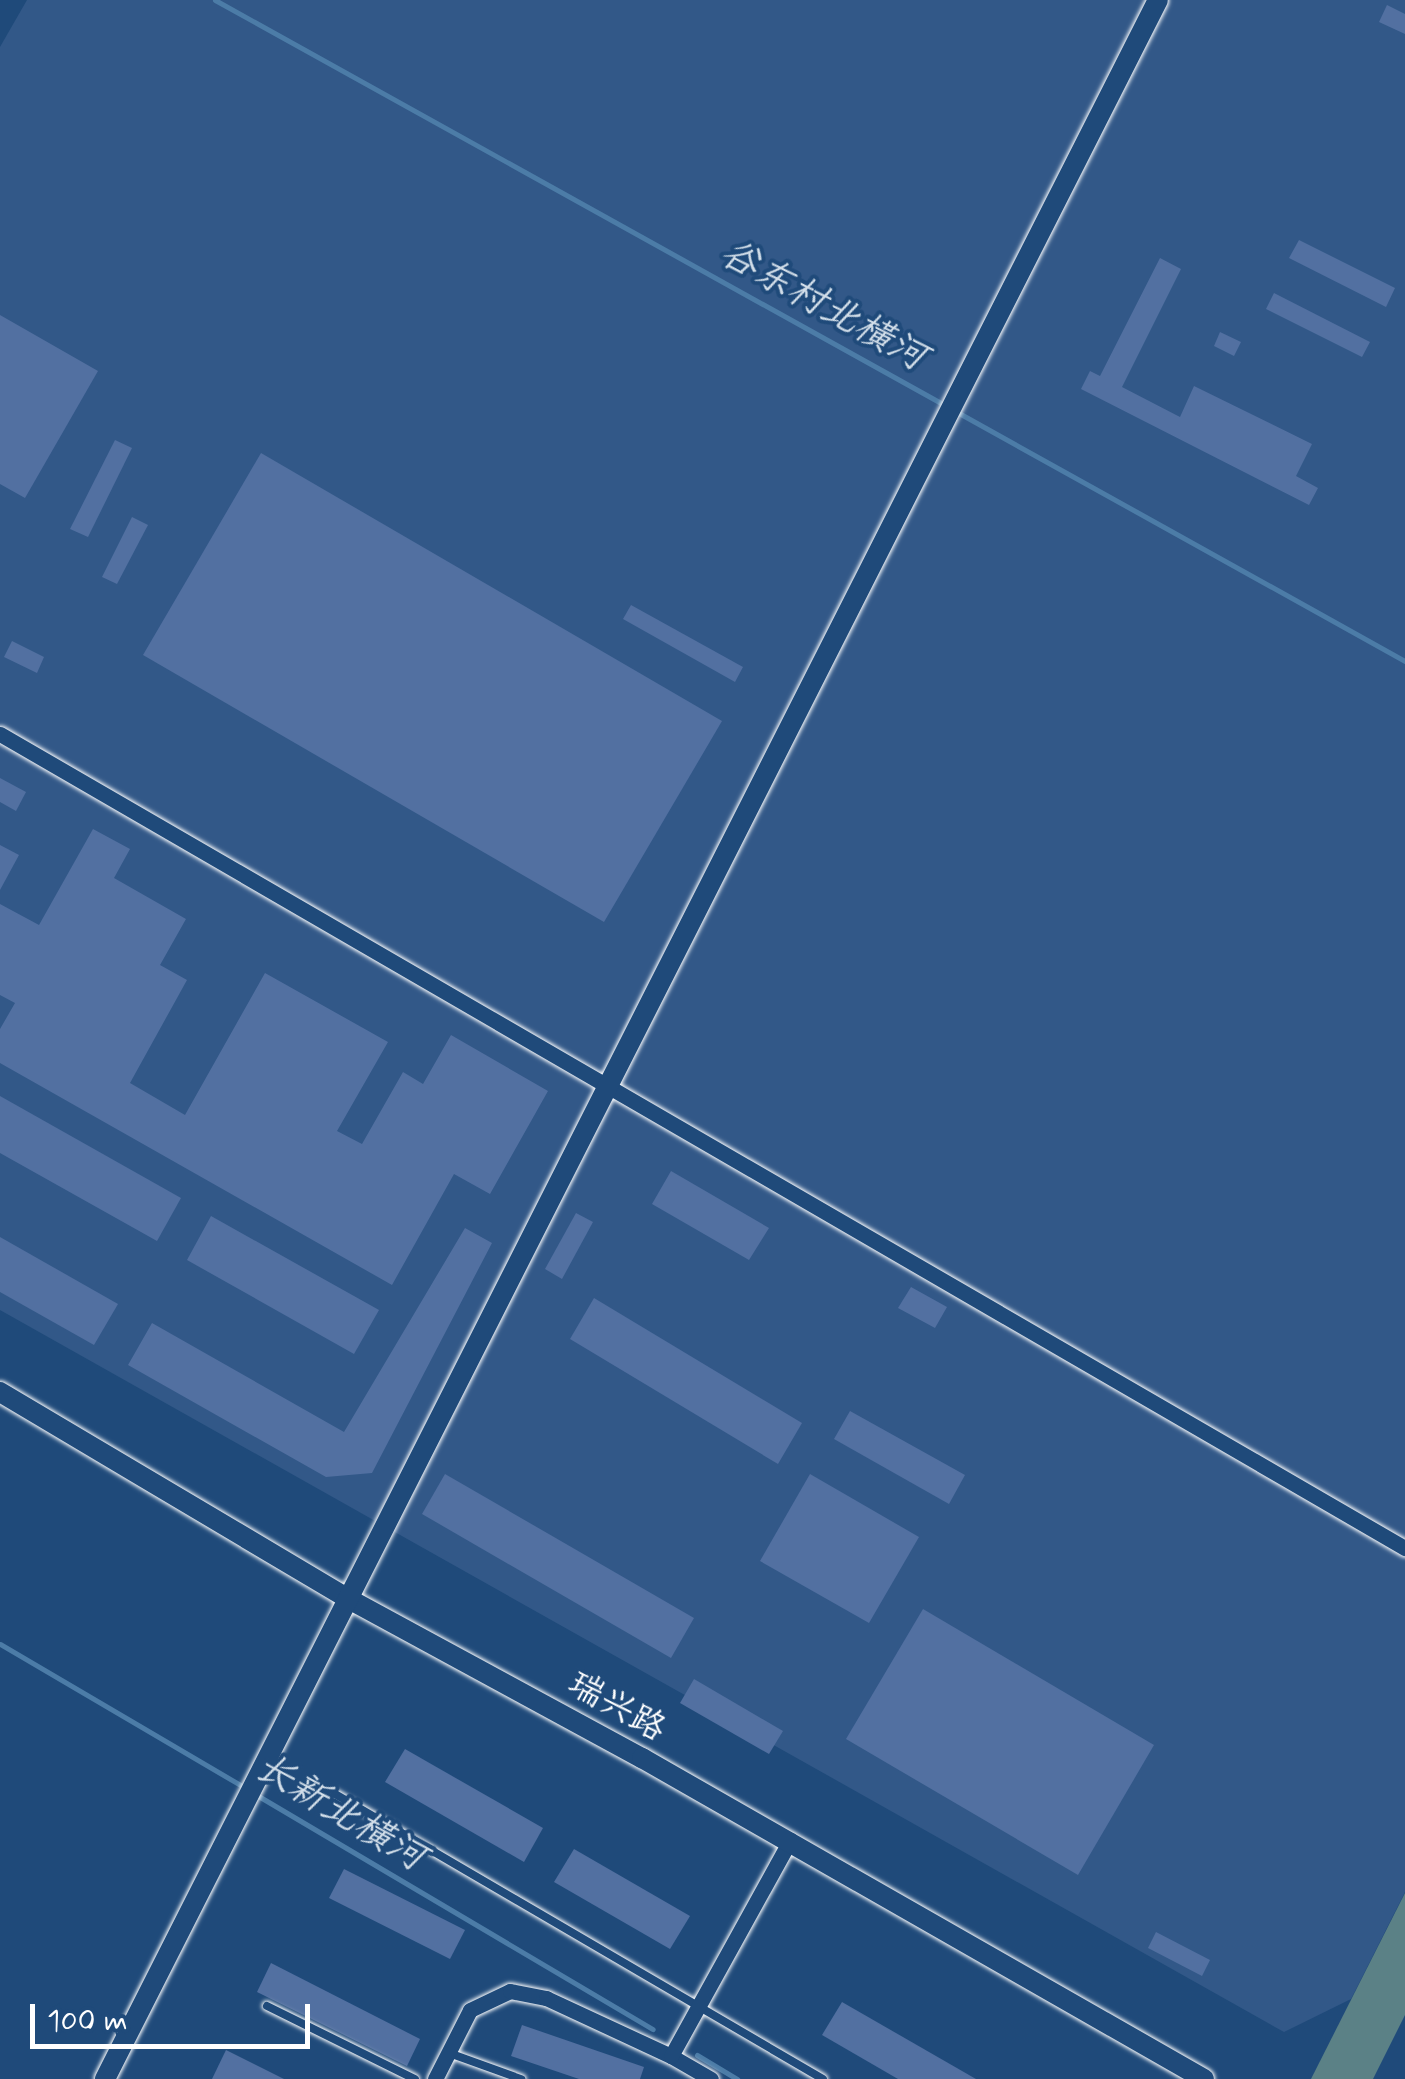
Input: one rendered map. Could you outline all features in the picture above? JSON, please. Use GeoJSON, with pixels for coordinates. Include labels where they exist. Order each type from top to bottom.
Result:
{"type":"FeatureCollection","features":[{"type":"Feature","properties":{"kind":"street"},"geometry":{"type":"LineString","coordinates":[[105,2079],[1158,0]]}},
{"type":"Feature","properties":{"kind":"street"},"geometry":{"type":"LineString","coordinates":[[0,734],[1405,1548]]}},
{"type":"Feature","properties":{"kind":"street","name":"瑞兴路"},"geometry":{"type":"LineString","coordinates":[[0,1392],[347,1598],[790,1840],[1204,2079]]}},
{"type":"Feature","properties":{"kind":"street"},"geometry":{"type":"LineString","coordinates":[[670,2056],[790,1840]]}},
{"type":"Feature","properties":{"kind":"street"},"geometry":{"type":"LineString","coordinates":[[435,2079],[470,2010],[510,1991],[546,1998],[712,2079]]}},
{"type":"Feature","properties":{"kind":"lane"},"geometry":{"type":"LineString","coordinates":[[335,1794],[823,2079]]}},
{"type":"Feature","properties":{"kind":"lane"},"geometry":{"type":"LineString","coordinates":[[266,2006],[415,2079]]}},
{"type":"Feature","properties":{"kind":"lane"},"geometry":{"type":"LineString","coordinates":[[448,2054],[521,2079]]}},
{"type":"Feature","properties":{"kind":"shaded area"},"geometry":{"type":"Polygon","coordinates":[[[27,0],[1405,0],[1405,1892],[1351,1999],[1284,2032],[0,1310],[0,47],[27,0]]]}},
{"type":"Feature","properties":{"kind":"green space"},"geometry":{"type":"Polygon","coordinates":[[[1405,1893],[1405,2015],[1373,2079],[1311,2079],[1405,1893]]]}},
{"type":"Feature","properties":{"kind":"building"},"geometry":{"type":"Polygon","coordinates":[[[1387,5],[1405,14],[1405,34],[1379,22],[1387,5]]]}},
{"type":"Feature","properties":{"kind":"building"},"geometry":{"type":"Polygon","coordinates":[[[1299,240],[1395,288],[1386,307],[1289,258],[1299,240]]]}},
{"type":"Feature","properties":{"kind":"building"},"geometry":{"type":"Polygon","coordinates":[[[1160,258],[1181,269],[1122,387],[1180,417],[1194,386],[1312,444],[1296,476],[1318,488],[1309,505],[1081,389],[1090,371],[1100,376],[1160,258]]]}},
{"type":"Feature","properties":{"kind":"building"},"geometry":{"type":"Polygon","coordinates":[[[1274,293],[1370,342],[1362,357],[1266,309],[1274,293]]]}},
{"type":"Feature","properties":{"kind":"building"},"geometry":{"type":"Polygon","coordinates":[[[0,315],[98,371],[25,498],[0,484],[0,315]]]}},
{"type":"Feature","properties":{"kind":"building"},"geometry":{"type":"Polygon","coordinates":[[[1220,332],[1241,342],[1234,356],[1214,346],[1220,332]]]}},
{"type":"Feature","properties":{"kind":"building"},"geometry":{"type":"Polygon","coordinates":[[[115,440],[132,448],[88,537],[70,529],[115,440]]]}},
{"type":"Feature","properties":{"kind":"building"},"geometry":{"type":"Polygon","coordinates":[[[261,453],[722,721],[604,922],[143,655],[261,453]]]}},
{"type":"Feature","properties":{"kind":"building"},"geometry":{"type":"Polygon","coordinates":[[[132,517],[148,525],[117,584],[102,577],[132,517]]]}},
{"type":"Feature","properties":{"kind":"building"},"geometry":{"type":"Polygon","coordinates":[[[631,605],[743,667],[735,682],[623,619],[631,605]]]}},
{"type":"Feature","properties":{"kind":"building"},"geometry":{"type":"Polygon","coordinates":[[[12,641],[44,657],[37,673],[4,657],[12,641]]]}},
{"type":"Feature","properties":{"kind":"building"},"geometry":{"type":"Polygon","coordinates":[[[0,778],[26,792],[16,811],[0,802],[0,778]]]}},
{"type":"Feature","properties":{"kind":"building"},"geometry":{"type":"Polygon","coordinates":[[[93,829],[130,849],[114,878],[186,919],[160,965],[187,980],[130,1083],[185,1115],[265,973],[388,1042],[337,1131],[362,1144],[403,1072],[423,1084],[451,1035],[548,1091],[490,1194],[454,1174],[392,1285],[0,1063],[0,1029],[15,1003],[0,995],[0,904],[39,925],[93,829]]]}},
{"type":"Feature","properties":{"kind":"building"},"geometry":{"type":"Polygon","coordinates":[[[0,845],[19,855],[0,890],[0,845]]]}},
{"type":"Feature","properties":{"kind":"building"},"geometry":{"type":"Polygon","coordinates":[[[0,1096],[181,1198],[157,1241],[0,1153],[0,1096]]]}},
{"type":"Feature","properties":{"kind":"building"},"geometry":{"type":"Polygon","coordinates":[[[671,1171],[769,1228],[749,1260],[652,1204],[671,1171]]]}},
{"type":"Feature","properties":{"kind":"building"},"geometry":{"type":"Polygon","coordinates":[[[576,1213],[593,1222],[562,1279],[545,1269],[576,1213]]]}},
{"type":"Feature","properties":{"kind":"building"},"geometry":{"type":"Polygon","coordinates":[[[211,1216],[379,1310],[354,1354],[187,1260],[211,1216]]]}},
{"type":"Feature","properties":{"kind":"building"},"geometry":{"type":"Polygon","coordinates":[[[465,1228],[492,1243],[372,1473],[326,1477],[128,1365],[152,1323],[344,1432],[465,1228]]]}},
{"type":"Feature","properties":{"kind":"building"},"geometry":{"type":"Polygon","coordinates":[[[0,1237],[118,1304],[94,1345],[0,1292],[0,1237]]]}},
{"type":"Feature","properties":{"kind":"building"},"geometry":{"type":"Polygon","coordinates":[[[911,1287],[947,1307],[935,1328],[898,1308],[911,1287]]]}},
{"type":"Feature","properties":{"kind":"building"},"geometry":{"type":"Polygon","coordinates":[[[594,1298],[802,1423],[778,1464],[570,1339],[594,1298]]]}},
{"type":"Feature","properties":{"kind":"building"},"geometry":{"type":"Polygon","coordinates":[[[850,1411],[965,1475],[949,1504],[834,1439],[850,1411]]]}},
{"type":"Feature","properties":{"kind":"building"},"geometry":{"type":"Polygon","coordinates":[[[445,1474],[694,1618],[671,1658],[422,1514],[445,1474]]]}},
{"type":"Feature","properties":{"kind":"building"},"geometry":{"type":"Polygon","coordinates":[[[810,1474],[919,1537],[869,1623],[760,1561],[810,1474]]]}},
{"type":"Feature","properties":{"kind":"building"},"geometry":{"type":"Polygon","coordinates":[[[923,1609],[1154,1745],[1078,1875],[846,1739],[923,1609]]]}},
{"type":"Feature","properties":{"kind":"building"},"geometry":{"type":"Polygon","coordinates":[[[694,1679],[783,1731],[769,1754],[680,1703],[694,1679]]]}},
{"type":"Feature","properties":{"kind":"building"},"geometry":{"type":"Polygon","coordinates":[[[405,1749],[543,1828],[524,1862],[385,1782],[405,1749]]]}},
{"type":"Feature","properties":{"kind":"building"},"geometry":{"type":"Polygon","coordinates":[[[574,1849],[690,1916],[670,1949],[554,1882],[574,1849]]]}},
{"type":"Feature","properties":{"kind":"building"},"geometry":{"type":"Polygon","coordinates":[[[344,1869],[465,1930],[450,1959],[329,1898],[344,1869]]]}},
{"type":"Feature","properties":{"kind":"building"},"geometry":{"type":"Polygon","coordinates":[[[1156,1932],[1210,1960],[1202,1976],[1148,1948],[1156,1932]]]}},
{"type":"Feature","properties":{"kind":"building"},"geometry":{"type":"Polygon","coordinates":[[[271,1963],[420,2039],[407,2066],[257,1992],[271,1963]]]}},
{"type":"Feature","properties":{"kind":"building"},"geometry":{"type":"Polygon","coordinates":[[[842,2002],[976,2079],[898,2079],[822,2035],[842,2002]]]}},
{"type":"Feature","properties":{"kind":"building"},"geometry":{"type":"Polygon","coordinates":[[[522,2025],[644,2067],[640,2079],[579,2079],[511,2056],[522,2025]]]}},
{"type":"Feature","properties":{"kind":"building"},"geometry":{"type":"Polygon","coordinates":[[[226,2050],[284,2079],[212,2079],[226,2050]]]}},
{"type":"Feature","properties":{"kind":"waterway","name":"谷东村北横河"},"geometry":{"type":"LineString","coordinates":[[215,0],[948,407]]}},
{"type":"Feature","properties":{"kind":"waterway","name":"谷东村北横河"},"geometry":{"type":"LineString","coordinates":[[957,412],[1405,661]]}},
{"type":"Feature","properties":{"kind":"waterway","name":"长新北横河"},"geometry":{"type":"LineString","coordinates":[[0,1644],[245,1788]]}},
{"type":"Feature","properties":{"kind":"waterway","name":"长新北横河"},"geometry":{"type":"LineString","coordinates":[[255,1794],[653,2029]]}},
{"type":"Feature","properties":{"kind":"waterway","name":"长新北横河"},"geometry":{"type":"LineString","coordinates":[[697,2055],[737,2079]]}}]}
